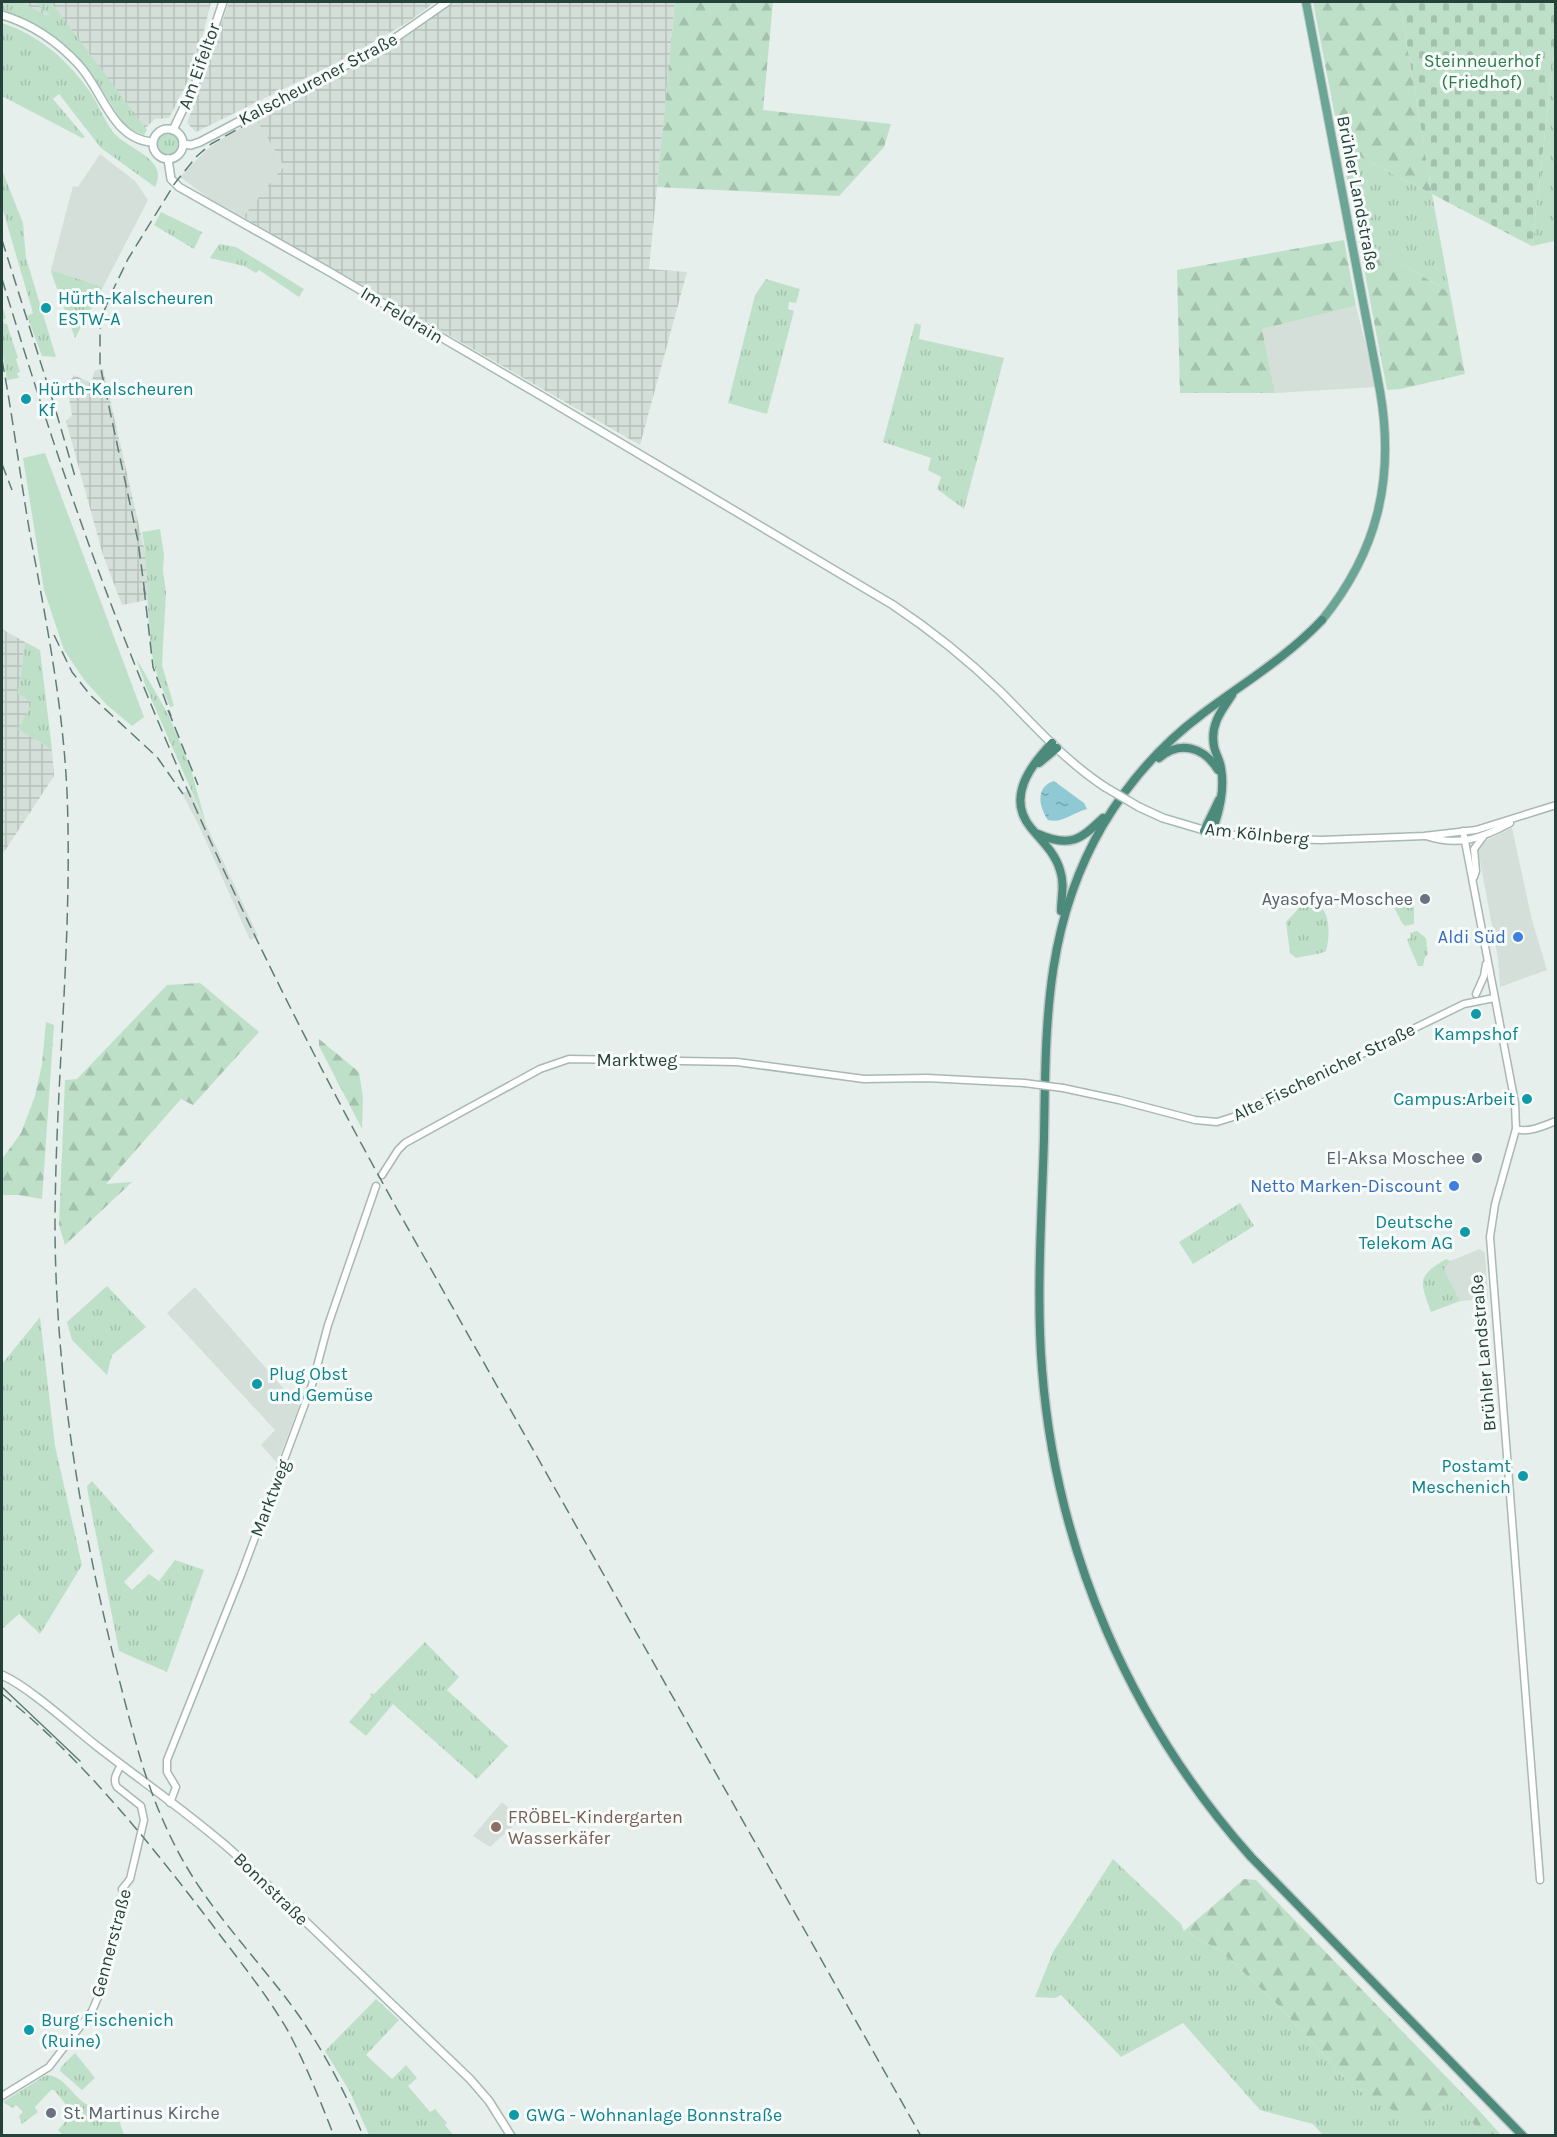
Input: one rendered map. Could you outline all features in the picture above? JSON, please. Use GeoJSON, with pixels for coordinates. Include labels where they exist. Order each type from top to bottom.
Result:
{"type":"FeatureCollection","features":[{"type":"Feature","properties":{"kind":"highway"},"geometry":{"type":"LineString","coordinates":[[1322,620],[1290,651],[1182,730],[1142,770],[1114,808],[1092,846],[1066,905],[1052,974],[1046,1041],[1040,1302],[1042,1371],[1047,1418],[1055,1467],[1079,1559],[1096,1607],[1115,1653],[1163,1742],[1206,1804],[1251,1857],[1523,2136]]}},
{"type":"Feature","properties":{"kind":"highway"},"geometry":{"type":"LineString","coordinates":[[1208,831],[1221,797],[1222,775],[1214,747],[1214,728],[1218,715],[1236,690]]}},
{"type":"Feature","properties":{"kind":"highway"},"geometry":{"type":"LineString","coordinates":[[1054,745],[1032,768],[1022,786],[1019,800],[1025,820],[1052,853],[1060,870],[1064,890],[1061,929]]}},
{"type":"Feature","properties":{"kind":"highway"},"geometry":{"type":"LineString","coordinates":[[1142,770],[1168,751],[1184,747],[1204,753],[1222,775]]}},
{"type":"Feature","properties":{"kind":"highway"},"geometry":{"type":"LineString","coordinates":[[1035,832],[1055,840],[1078,839],[1092,830],[1114,808]]}},
{"type":"Feature","properties":{"kind":"main road","name":"Am Eifeltor"},"geometry":{"type":"LineString","coordinates":[[173,130],[196,82],[223,2]]}},
{"type":"Feature","properties":{"kind":"main road","name":"Kalscheurener Straße"},"geometry":{"type":"LineString","coordinates":[[183,144],[191,145],[200,142],[342,68],[406,31],[447,2]]}},
{"type":"Feature","properties":{"kind":"main road","name":"Brühler Landstraße"},"geometry":{"type":"LineString","coordinates":[[1306,2],[1380,391],[1386,450],[1378,515],[1369,543],[1352,578],[1322,620]]}},
{"type":"Feature","properties":{"kind":"main road"},"geometry":{"type":"LineString","coordinates":[[2,15],[32,28],[56,44],[86,74],[120,128],[130,136],[144,142],[152,142]]}},
{"type":"Feature","properties":{"kind":"main road"},"geometry":{"type":"LineString","coordinates":[[169,129],[181,135],[183,144],[180,153],[168,159],[158,156],[152,142],[160,131],[169,129]]}},
{"type":"Feature","properties":{"kind":"main road","name":"Im Feldrain"},"geometry":{"type":"LineString","coordinates":[[168,159],[171,178],[179,187],[328,271],[650,461],[893,605],[941,638]]}},
{"type":"Feature","properties":{"kind":"main road","name":"Am Kölnberg"},"geometry":{"type":"LineString","coordinates":[[941,638],[1079,768],[1105,787],[1163,818],[1208,831]]}},
{"type":"Feature","properties":{"kind":"main road","name":"Bonnstraße"},"geometry":{"type":"LineString","coordinates":[[2,1675],[20,1686],[200,1823],[233,1852],[462,2072],[489,2101],[511,2136]]}},
{"type":"Feature","properties":{"kind":"street","name":"Am Kölnberg"},"geometry":{"type":"LineString","coordinates":[[1208,831],[1258,838],[1321,840],[1424,836],[1476,830],[1556,806]]}},
{"type":"Feature","properties":{"kind":"street","name":"Am Kölnberg"},"geometry":{"type":"LineString","coordinates":[[1424,836],[1465,841],[1484,837],[1522,817]]}},
{"type":"Feature","properties":{"kind":"street","name":"Brühler Landstraße"},"geometry":{"type":"LineString","coordinates":[[1462,831],[1515,1103],[1516,1129],[1494,1204],[1490,1237],[1540,1880]]}},
{"type":"Feature","properties":{"kind":"street"},"geometry":{"type":"LineString","coordinates":[[1473,879],[1476,871],[1473,849],[1484,837]]}},
{"type":"Feature","properties":{"kind":"street"},"geometry":{"type":"LineString","coordinates":[[1476,994],[1484,976],[1487,957]]}},
{"type":"Feature","properties":{"kind":"street"},"geometry":{"type":"LineString","coordinates":[[1464,1004],[1476,994],[1492,987]]}},
{"type":"Feature","properties":{"kind":"street"},"geometry":{"type":"LineString","coordinates":[[1464,1004],[1494,998]]}},
{"type":"Feature","properties":{"kind":"street","name":"Alte Fischenicher Straße"},"geometry":{"type":"LineString","coordinates":[[1063,1088],[1205,1122],[1217,1122],[1233,1117],[1464,1004]]}},
{"type":"Feature","properties":{"kind":"street","name":"Marktweg"},"geometry":{"type":"LineString","coordinates":[[382,1175],[405,1143],[540,1069],[569,1059],[737,1062],[864,1079],[927,1078],[1024,1083],[1063,1088]]}},
{"type":"Feature","properties":{"kind":"street"},"geometry":{"type":"LineString","coordinates":[[1516,1129],[1521,1131],[1556,1121]]}},
{"type":"Feature","properties":{"kind":"street","name":"Marktweg"},"geometry":{"type":"LineString","coordinates":[[171,1803],[176,1787],[167,1772],[167,1760],[239,1580],[312,1385],[328,1325],[376,1186]]}},
{"type":"Feature","properties":{"kind":"street","name":"Gennerstraße"},"geometry":{"type":"LineString","coordinates":[[2,2096],[49,2067],[83,2024],[97,2000],[112,1954],[125,1900],[122,1888],[130,1879],[144,1820],[141,1806],[117,1787],[115,1778],[121,1765]]}},
{"type":"Feature","properties":{"kind":"shaded area"},"geometry":{"type":"Polygon","coordinates":[[[14,2],[211,2],[195,68],[169,118],[155,119],[144,129],[67,32],[14,2]]]}},
{"type":"Feature","properties":{"kind":"shaded area"},"geometry":{"type":"Polygon","coordinates":[[[229,2],[435,2],[408,22],[340,61],[196,132],[187,123],[229,2]]]}},
{"type":"Feature","properties":{"kind":"shaded area"},"geometry":{"type":"Polygon","coordinates":[[[454,2],[675,2],[649,269],[687,272],[640,445],[243,217],[284,166],[256,119],[368,59],[454,2]]]}},
{"type":"Feature","properties":{"kind":"shaded area"},"geometry":{"type":"Polygon","coordinates":[[[256,119],[284,166],[243,217],[210,199],[180,177],[205,151],[256,119]]]}},
{"type":"Feature","properties":{"kind":"shaded area"},"geometry":{"type":"Polygon","coordinates":[[[100,154],[135,181],[148,200],[103,287],[51,270],[73,186],[78,187],[100,154]]]}},
{"type":"Feature","properties":{"kind":"shaded area"},"geometry":{"type":"Polygon","coordinates":[[[1356,306],[1376,387],[1275,393],[1262,329],[1356,306]]]}},
{"type":"Feature","properties":{"kind":"shaded area"},"geometry":{"type":"Polygon","coordinates":[[[103,369],[146,556],[148,600],[122,605],[103,555],[66,421],[72,415],[67,386],[74,375],[91,383],[95,370],[103,369]]]}},
{"type":"Feature","properties":{"kind":"shaded area"},"geometry":{"type":"Polygon","coordinates":[[[2,629],[25,642],[18,694],[33,703],[18,729],[52,750],[54,776],[2,855],[2,629]]]}},
{"type":"Feature","properties":{"kind":"shaded area"},"geometry":{"type":"Polygon","coordinates":[[[190,790],[258,936],[250,940],[182,793],[190,790]]]}},
{"type":"Feature","properties":{"kind":"shaded area"},"geometry":{"type":"Polygon","coordinates":[[[1512,828],[1532,920],[1547,970],[1500,987],[1498,958],[1478,850],[1487,840],[1512,828]]]}},
{"type":"Feature","properties":{"kind":"shaded area"},"geometry":{"type":"Polygon","coordinates":[[[1480,1249],[1485,1253],[1488,1299],[1460,1301],[1444,1269],[1450,1261],[1480,1249]]]}},
{"type":"Feature","properties":{"kind":"shaded area"},"geometry":{"type":"Polygon","coordinates":[[[195,1287],[299,1406],[277,1463],[261,1445],[275,1430],[167,1313],[195,1287]]]}},
{"type":"Feature","properties":{"kind":"shaded area","name":"FRÖBEL-Kindergarten Wasserkäfer"},"geometry":{"type":"Polygon","coordinates":[[[502,1802],[521,1819],[490,1847],[473,1836],[502,1802]]]}},
{"type":"Feature","properties":{"kind":"green space"},"geometry":{"type":"Polygon","coordinates":[[[2,2],[22,2],[47,16],[50,14],[42,10],[35,2],[51,2],[147,130],[144,135],[128,128],[121,120],[102,90],[70,50],[50,33],[2,10],[2,2]]]}},
{"type":"Feature","properties":{"kind":"green space"},"geometry":{"type":"Polygon","coordinates":[[[675,2],[773,2],[763,110],[891,124],[884,147],[839,196],[657,187],[675,2]]]}},
{"type":"Feature","properties":{"kind":"green space"},"geometry":{"type":"Polygon","coordinates":[[[1313,2],[1400,2],[1432,194],[1341,147],[1313,2]]]}},
{"type":"Feature","properties":{"kind":"green space","name":"Steinneuerhof (Friedhof)"},"geometry":{"type":"Polygon","coordinates":[[[1400,2],[1555,2],[1555,45],[1532,246],[1432,194],[1400,2]]]}},
{"type":"Feature","properties":{"kind":"green space"},"geometry":{"type":"Polygon","coordinates":[[[2,23],[28,34],[52,50],[72,69],[90,92],[113,132],[145,156],[157,169],[158,177],[155,187],[101,148],[59,94],[53,99],[85,137],[82,138],[2,96],[2,23]]]}},
{"type":"Feature","properties":{"kind":"green space"},"geometry":{"type":"Polygon","coordinates":[[[1555,45],[1555,241],[1532,246],[1555,45]]]}},
{"type":"Feature","properties":{"kind":"green space"},"geometry":{"type":"Polygon","coordinates":[[[168,133],[176,136],[179,144],[176,152],[168,155],[160,152],[157,144],[160,136],[168,133]]]}},
{"type":"Feature","properties":{"kind":"green space"},"geometry":{"type":"Polygon","coordinates":[[[1341,147],[1432,194],[1450,293],[1358,237],[1341,147]]]}},
{"type":"Feature","properties":{"kind":"green space"},"geometry":{"type":"Polygon","coordinates":[[[2,170],[23,223],[26,258],[56,357],[42,356],[27,316],[33,313],[2,207],[2,170]]]}},
{"type":"Feature","properties":{"kind":"green space"},"geometry":{"type":"Polygon","coordinates":[[[161,212],[202,232],[194,249],[154,225],[161,212]]]}},
{"type":"Feature","properties":{"kind":"green space"},"geometry":{"type":"Polygon","coordinates":[[[1358,237],[1450,293],[1465,374],[1401,389],[1387,390],[1358,237]]]}},
{"type":"Feature","properties":{"kind":"green space"},"geometry":{"type":"Polygon","coordinates":[[[1344,240],[1356,306],[1262,329],[1275,393],[1180,393],[1177,270],[1344,240]]]}},
{"type":"Feature","properties":{"kind":"green space"},"geometry":{"type":"Polygon","coordinates":[[[219,244],[236,247],[304,289],[299,297],[259,270],[256,273],[244,266],[210,258],[219,244]]]}},
{"type":"Feature","properties":{"kind":"green space"},"geometry":{"type":"Polygon","coordinates":[[[51,270],[103,287],[75,338],[52,275],[51,270]]]}},
{"type":"Feature","properties":{"kind":"green space"},"geometry":{"type":"Polygon","coordinates":[[[766,279],[800,289],[796,303],[789,302],[788,309],[794,311],[767,414],[728,403],[755,295],[766,279]]]}},
{"type":"Feature","properties":{"kind":"green space"},"geometry":{"type":"Polygon","coordinates":[[[2,305],[6,318],[3,320],[7,324],[20,372],[17,373],[19,378],[7,380],[2,350],[2,305]]]}},
{"type":"Feature","properties":{"kind":"green space"},"geometry":{"type":"Polygon","coordinates":[[[915,323],[921,325],[919,339],[1004,358],[964,509],[937,489],[941,477],[928,470],[931,458],[883,442],[915,323]]]}},
{"type":"Feature","properties":{"kind":"green space"},"geometry":{"type":"Polygon","coordinates":[[[45,453],[144,717],[132,726],[107,705],[85,681],[64,650],[44,590],[23,458],[45,453]]]}},
{"type":"Feature","properties":{"kind":"green space"},"geometry":{"type":"Polygon","coordinates":[[[160,529],[166,592],[162,665],[174,706],[170,707],[157,673],[152,651],[142,532],[160,529]]]}},
{"type":"Feature","properties":{"kind":"green space"},"geometry":{"type":"Polygon","coordinates":[[[25,642],[40,650],[52,750],[18,729],[32,703],[18,694],[25,642]]]}},
{"type":"Feature","properties":{"kind":"green space"},"geometry":{"type":"Polygon","coordinates":[[[136,658],[168,714],[190,766],[206,824],[146,687],[136,658]]]}},
{"type":"Feature","properties":{"kind":"green space"},"geometry":{"type":"Polygon","coordinates":[[[1395,901],[1403,901],[1406,906],[1414,904],[1414,924],[1405,926],[1402,923],[1393,905],[1395,901]]]}},
{"type":"Feature","properties":{"kind":"green space"},"geometry":{"type":"Polygon","coordinates":[[[1318,904],[1327,920],[1329,933],[1326,951],[1296,958],[1290,953],[1286,922],[1299,908],[1318,904]]]}},
{"type":"Feature","properties":{"kind":"green space"},"geometry":{"type":"Polygon","coordinates":[[[1417,931],[1426,938],[1428,954],[1423,966],[1418,966],[1407,940],[1411,937],[1410,933],[1417,931]]]}},
{"type":"Feature","properties":{"kind":"green space"},"geometry":{"type":"Polygon","coordinates":[[[200,983],[259,1032],[193,1105],[181,1099],[106,1184],[132,1182],[65,1245],[59,1225],[65,1080],[77,1079],[167,985],[200,983]]]}},
{"type":"Feature","properties":{"kind":"green space"},"geometry":{"type":"Polygon","coordinates":[[[46,1022],[54,1025],[42,1199],[2,1195],[2,1159],[21,1133],[35,1096],[42,1064],[46,1022]]]}},
{"type":"Feature","properties":{"kind":"green space"},"geometry":{"type":"Polygon","coordinates":[[[319,1039],[359,1072],[363,1097],[362,1129],[319,1046],[319,1039]]]}},
{"type":"Feature","properties":{"kind":"green space"},"geometry":{"type":"Polygon","coordinates":[[[1240,1203],[1254,1226],[1193,1264],[1179,1242],[1240,1203]]]}},
{"type":"Feature","properties":{"kind":"green space"},"geometry":{"type":"Polygon","coordinates":[[[1446,1259],[1450,1261],[1444,1269],[1460,1301],[1431,1312],[1424,1293],[1423,1281],[1429,1271],[1446,1259]]]}},
{"type":"Feature","properties":{"kind":"green space"},"geometry":{"type":"Polygon","coordinates":[[[107,1286],[146,1327],[112,1355],[107,1375],[72,1340],[67,1322],[107,1286]]]}},
{"type":"Feature","properties":{"kind":"green space"},"geometry":{"type":"Polygon","coordinates":[[[40,1317],[55,1446],[82,1565],[40,1634],[19,1614],[2,1629],[2,1364],[40,1317]]]}},
{"type":"Feature","properties":{"kind":"green space"},"geometry":{"type":"Polygon","coordinates":[[[92,1481],[154,1551],[124,1582],[132,1590],[149,1574],[159,1581],[175,1560],[204,1570],[167,1672],[119,1651],[88,1494],[87,1486],[92,1481]]]}},
{"type":"Feature","properties":{"kind":"green space"},"geometry":{"type":"Polygon","coordinates":[[[425,1642],[459,1677],[447,1690],[508,1746],[477,1779],[393,1704],[366,1736],[349,1722],[371,1697],[370,1693],[374,1694],[425,1642]]]}},
{"type":"Feature","properties":{"kind":"green space"},"geometry":{"type":"Polygon","coordinates":[[[1113,1859],[1181,1924],[1184,1931],[1220,1950],[1275,2002],[1353,2087],[1432,2111],[1460,2091],[1474,2105],[1464,2114],[1484,2135],[1323,2135],[1313,2124],[1260,2110],[1183,2023],[1121,2057],[1061,1995],[1055,1998],[1035,1997],[1053,1952],[1113,1859]]]}},
{"type":"Feature","properties":{"kind":"green space"},"geometry":{"type":"Polygon","coordinates":[[[1244,1879],[1256,1880],[1460,2091],[1432,2111],[1396,2112],[1387,2107],[1353,2087],[1275,2002],[1220,1950],[1184,1931],[1244,1879]]]}},
{"type":"Feature","properties":{"kind":"green space"},"geometry":{"type":"Polygon","coordinates":[[[376,1999],[399,2020],[366,2055],[392,2079],[406,2065],[417,2078],[408,2086],[430,2112],[435,2109],[447,2123],[445,2125],[453,2135],[369,2135],[350,2092],[325,2051],[376,1999]]]}},
{"type":"Feature","properties":{"kind":"green space"},"geometry":{"type":"Polygon","coordinates":[[[75,2053],[95,2078],[82,2090],[60,2071],[75,2053]]]}},
{"type":"Feature","properties":{"kind":"green space"},"geometry":{"type":"Polygon","coordinates":[[[46,2075],[58,2078],[87,2105],[117,2118],[124,2135],[63,2135],[58,2130],[73,2113],[54,2090],[51,2090],[35,2107],[38,2112],[22,2124],[19,2116],[23,2112],[16,2105],[13,2108],[3,2102],[46,2075]]]}},
{"type":"Feature","properties":{"kind":"green space"},"geometry":{"type":"Polygon","coordinates":[[[1474,2105],[1501,2135],[1484,2135],[1464,2114],[1474,2105]]]}},
{"type":"Feature","properties":{"kind":"water"},"geometry":{"type":"Polygon","coordinates":[[[1054,781],[1084,803],[1087,809],[1063,819],[1048,820],[1042,809],[1040,798],[1044,788],[1054,781]]]}},
{"type":"Feature","properties":{"kind":"tram line"},"geometry":{"type":"LineString","coordinates":[[2,1687],[80,1761]]}},
{"type":"Feature","properties":{"kind":"railway"},"geometry":{"type":"LineString","coordinates":[[145,594],[138,541],[100,365],[100,330],[103,314],[128,259],[175,183],[197,156],[211,144],[285,103]]}},
{"type":"Feature","properties":{"kind":"railway"},"geometry":{"type":"LineString","coordinates":[[2,240],[76,480]]}},
{"type":"Feature","properties":{"kind":"railway"},"geometry":{"type":"LineString","coordinates":[[2,279],[60,461],[125,640],[218,858],[286,1000],[397,1209],[921,2136]]}},
{"type":"Feature","properties":{"kind":"railway"},"geometry":{"type":"LineString","coordinates":[[2,360],[53,663],[65,759],[68,902],[56,1175],[57,1295],[69,1425],[90,1553],[136,1743],[154,1800],[170,1836],[189,1871],[212,1905],[302,2020],[328,2062],[363,2136]]}},
{"type":"Feature","properties":{"kind":"railway"},"geometry":{"type":"LineString","coordinates":[[2,464],[12,490]]}},
{"type":"Feature","properties":{"kind":"railway"},"geometry":{"type":"LineString","coordinates":[[144,588],[153,667],[171,716]]}},
{"type":"Feature","properties":{"kind":"railway"},"geometry":{"type":"LineString","coordinates":[[54,635],[72,672],[91,696],[157,757],[183,794]]}},
{"type":"Feature","properties":{"kind":"railway"},"geometry":{"type":"LineString","coordinates":[[168,710],[198,785]]}},
{"type":"Feature","properties":{"kind":"railway"},"geometry":{"type":"LineString","coordinates":[[2,1694],[60,1746],[113,1802],[241,1963],[288,2031],[334,2136]]}},
{"type":"Feature","properties":{"kind":"place","name":"Hürth-Kalscheuren ESTW-A"},"geometry":{"type":"Point","coordinates":[46,308]}},
{"type":"Feature","properties":{"kind":"place","name":"Hürth-Kalscheuren Kf"},"geometry":{"type":"Point","coordinates":[26,399]}},
{"type":"Feature","properties":{"kind":"place","name":"Ayasofya-Moschee"},"geometry":{"type":"Point","coordinates":[1425,899]}},
{"type":"Feature","properties":{"kind":"place","name":"Aldi Süd"},"geometry":{"type":"Point","coordinates":[1518,937]}},
{"type":"Feature","properties":{"kind":"place","name":"Kampshof"},"geometry":{"type":"Point","coordinates":[1476,1014]}},
{"type":"Feature","properties":{"kind":"place","name":"Campus:Arbeit"},"geometry":{"type":"Point","coordinates":[1527,1099]}},
{"type":"Feature","properties":{"kind":"place","name":"El-Aksa Moschee"},"geometry":{"type":"Point","coordinates":[1477,1158]}},
{"type":"Feature","properties":{"kind":"place","name":"Netto Marken-Discount"},"geometry":{"type":"Point","coordinates":[1454,1186]}},
{"type":"Feature","properties":{"kind":"place","name":"Deutsche Telekom AG"},"geometry":{"type":"Point","coordinates":[1465,1232]}},
{"type":"Feature","properties":{"kind":"place","name":"Plug Obst und Gemüse"},"geometry":{"type":"Point","coordinates":[257,1384]}},
{"type":"Feature","properties":{"kind":"place","name":"Postamt Meschenich"},"geometry":{"type":"Point","coordinates":[1523,1476]}},
{"type":"Feature","properties":{"kind":"place","name":"FRÖBEL-Kindergarten Wasserkäfer"},"geometry":{"type":"Point","coordinates":[496,1827]}},
{"type":"Feature","properties":{"kind":"place","name":"Burg Fischenich (Ruine)"},"geometry":{"type":"Point","coordinates":[29,2030]}},
{"type":"Feature","properties":{"kind":"place","name":"St. Martinus Kirche"},"geometry":{"type":"Point","coordinates":[51,2113]}},
{"type":"Feature","properties":{"kind":"place","name":"GWG - Wohnanlage Bonnstraße"},"geometry":{"type":"Point","coordinates":[514,2115]}}]}
